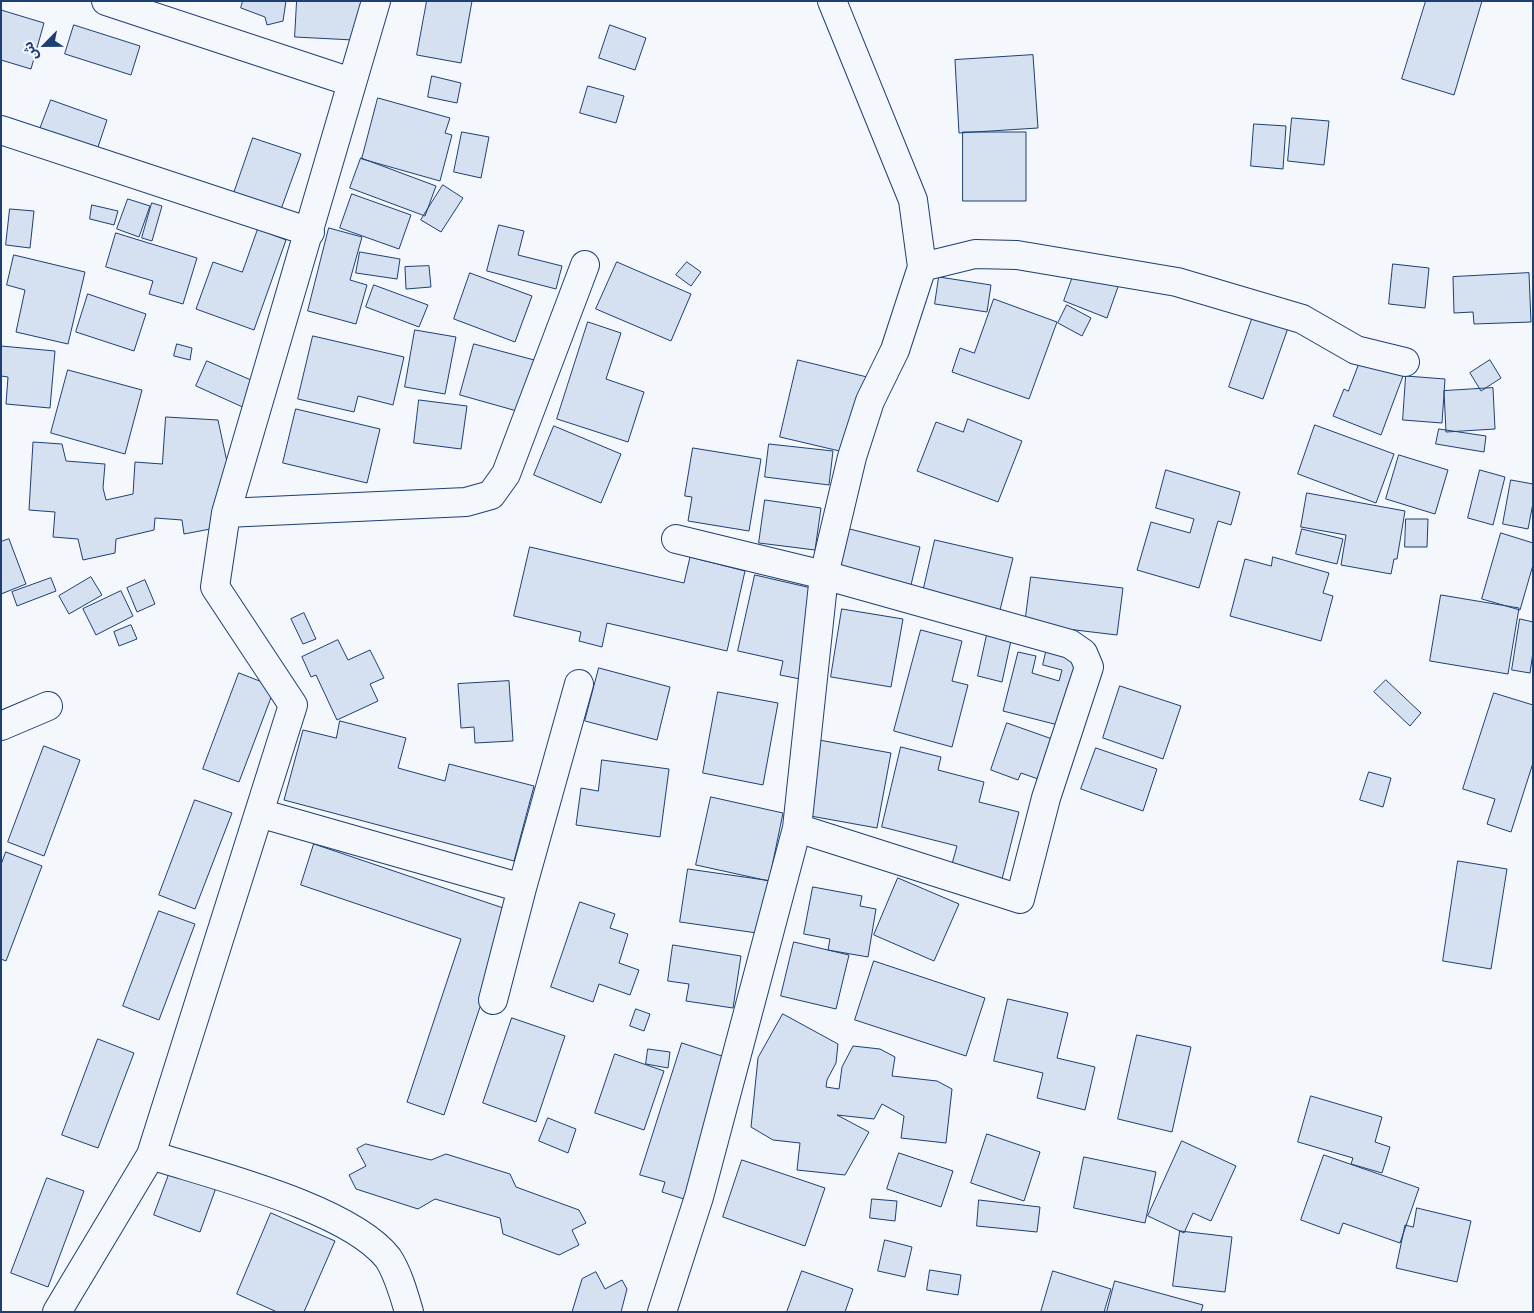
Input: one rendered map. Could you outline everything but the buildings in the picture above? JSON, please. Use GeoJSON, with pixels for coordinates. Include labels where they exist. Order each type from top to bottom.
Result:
{"type":"FeatureCollection","features":[{"type":"Feature","properties":{"kind":"street"},"geometry":{"type":"LineString","coordinates":[[106,1],[351,82]]}},
{"type":"Feature","properties":{"kind":"street"},"geometry":{"type":"LineString","coordinates":[[56,1312],[151,1155],[292,705],[216,587],[226,513],[310,232],[351,82],[376,1]]}},
{"type":"Feature","properties":{"kind":"street"},"geometry":{"type":"LineString","coordinates":[[662,1312],[699,1197],[797,828],[824,575],[852,457],[870,401],[895,350],[922,267],[913,200],[832,1]]}},
{"type":"Feature","properties":{"kind":"street"},"geometry":{"type":"LineString","coordinates":[[1,130],[310,232]]}},
{"type":"Feature","properties":{"kind":"street"},"geometry":{"type":"LineString","coordinates":[[922,267],[975,254],[1017,255],[1177,282],[1302,320],[1356,350],[1405,362]]}},
{"type":"Feature","properties":{"kind":"street"},"geometry":{"type":"LineString","coordinates":[[226,513],[466,502],[491,494],[506,474],[585,265]]}},
{"type":"Feature","properties":{"kind":"street"},"geometry":{"type":"LineString","coordinates":[[676,539],[824,575],[1070,644],[1083,653],[1090,668],[1046,798],[1020,899],[797,828]]}},
{"type":"Feature","properties":{"kind":"street"},"geometry":{"type":"LineString","coordinates":[[492,1000],[579,684]]}},
{"type":"Feature","properties":{"kind":"street"},"geometry":{"type":"LineString","coordinates":[[1,726],[48,706]]}},
{"type":"Feature","properties":{"kind":"street"},"geometry":{"type":"LineString","coordinates":[[259,813],[522,888]]}},
{"type":"Feature","properties":{"kind":"street"},"geometry":{"type":"LineString","coordinates":[[151,1155],[306,1206],[357,1231],[388,1259],[409,1312]]}}]}
